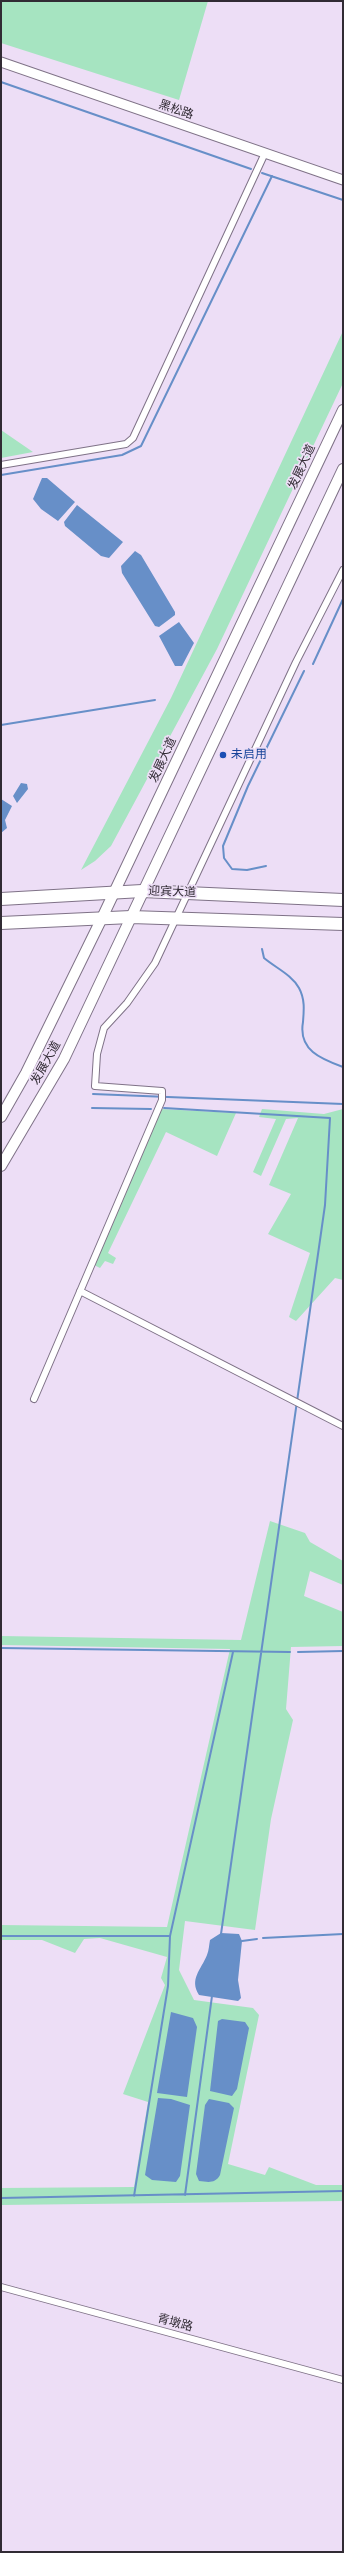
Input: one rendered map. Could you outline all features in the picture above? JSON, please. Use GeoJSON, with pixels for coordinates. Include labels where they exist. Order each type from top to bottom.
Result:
{"type":"FeatureCollection","features":[{"type":"Feature","properties":{"kind":"highway","name":"迎宾大道"},"geometry":{"type":"LineString","coordinates":[[1,899],[142,891],[343,900]]}},
{"type":"Feature","properties":{"kind":"highway","name":"迎宾大道"},"geometry":{"type":"LineString","coordinates":[[1,923],[131,917],[177,917],[343,924]]}},
{"type":"Feature","properties":{"kind":"main road","name":"发展大道"},"geometry":{"type":"LineString","coordinates":[[1,1117],[32,1062],[102,918],[343,410]]}},
{"type":"Feature","properties":{"kind":"main road","name":"发展大道"},"geometry":{"type":"LineString","coordinates":[[1,1166],[64,1059],[142,891],[343,469]]}},
{"type":"Feature","properties":{"kind":"street","name":"黑松路"},"geometry":{"type":"LineString","coordinates":[[1,62],[343,180]]}},
{"type":"Feature","properties":{"kind":"street"},"geometry":{"type":"LineString","coordinates":[[1,465],[126,444],[133,438],[265,153]]}},
{"type":"Feature","properties":{"kind":"street"},"geometry":{"type":"LineString","coordinates":[[34,1399],[162,1097],[162,1091],[95,1086],[97,1054],[104,1028],[127,1003],[155,963],[296,662],[343,570]]}},
{"type":"Feature","properties":{"kind":"street"},"geometry":{"type":"LineString","coordinates":[[80,1291],[343,1426]]}},
{"type":"Feature","properties":{"kind":"street","name":"青墩路"},"geometry":{"type":"LineString","coordinates":[[1,2287],[343,2380]]}},
{"type":"Feature","properties":{"kind":"green space"},"geometry":{"type":"Polygon","coordinates":[[[1,1],[208,1],[179,100],[1,43],[1,1]]]}},
{"type":"Feature","properties":{"kind":"green space"},"geometry":{"type":"Polygon","coordinates":[[[343,331],[343,383],[217,649],[111,846],[95,861],[81,870],[171,698],[343,331]]]}},
{"type":"Feature","properties":{"kind":"green space"},"geometry":{"type":"Polygon","coordinates":[[[1,430],[33,452],[1,458],[1,430]]]}},
{"type":"Feature","properties":{"kind":"green space"},"geometry":{"type":"Polygon","coordinates":[[[161,1109],[236,1113],[217,1156],[166,1132],[108,1253],[116,1258],[113,1264],[105,1261],[100,1268],[94,1265],[161,1109]]]}},
{"type":"Feature","properties":{"kind":"green space"},"geometry":{"type":"Polygon","coordinates":[[[262,1109],[324,1114],[343,1109],[343,1280],[335,1278],[296,1321],[289,1317],[310,1253],[268,1234],[291,1194],[269,1185],[298,1118],[286,1119],[261,1176],[253,1172],[276,1119],[259,1117],[262,1109]]]}},
{"type":"Feature","properties":{"kind":"green space"},"geometry":{"type":"Polygon","coordinates":[[[270,1521],[305,1533],[310,1542],[343,1561],[343,1585],[310,1571],[304,1596],[343,1612],[343,1646],[291,1647],[286,1709],[293,1720],[271,1819],[255,1930],[185,1921],[179,1970],[194,2000],[253,2008],[259,2015],[228,2164],[265,2175],[269,2167],[316,2185],[343,2185],[343,2201],[1,2205],[1,2188],[134,2187],[148,2102],[123,2094],[165,1985],[161,1978],[167,1957],[100,1938],[84,1939],[75,1953],[42,1940],[1,1940],[1,1925],[167,1927],[230,1649],[1,1645],[1,1636],[241,1640],[270,1521]]]}},
{"type":"Feature","properties":{"kind":"water"},"geometry":{"type":"Polygon","coordinates":[[[42,478],[47,478],[75,502],[58,521],[41,509],[33,499],[42,478]]]}},
{"type":"Feature","properties":{"kind":"water"},"geometry":{"type":"Polygon","coordinates":[[[77,505],[123,542],[109,558],[101,556],[65,526],[64,522],[77,505]]]}},
{"type":"Feature","properties":{"kind":"water"},"geometry":{"type":"Polygon","coordinates":[[[135,551],[141,555],[175,612],[175,615],[159,627],[155,626],[122,573],[121,566],[135,551]]]}},
{"type":"Feature","properties":{"kind":"water"},"geometry":{"type":"Polygon","coordinates":[[[179,622],[194,643],[182,666],[175,666],[159,636],[179,622]]]}},
{"type":"Feature","properties":{"kind":"water"},"geometry":{"type":"Polygon","coordinates":[[[21,783],[27,784],[28,789],[17,803],[13,796],[21,783]]]}},
{"type":"Feature","properties":{"kind":"water"},"geometry":{"type":"Polygon","coordinates":[[[1,799],[12,806],[5,820],[7,828],[1,833],[1,799]]]}},
{"type":"Feature","properties":{"kind":"water"},"geometry":{"type":"Polygon","coordinates":[[[221,1933],[239,1934],[242,1941],[238,1980],[241,1998],[238,2001],[199,1995],[196,1989],[195,1984],[197,1975],[207,1955],[210,1940],[221,1933]]]}},
{"type":"Feature","properties":{"kind":"water"},"geometry":{"type":"Polygon","coordinates":[[[171,2012],[193,2018],[197,2027],[187,2097],[157,2093],[171,2012]]]}},
{"type":"Feature","properties":{"kind":"water"},"geometry":{"type":"Polygon","coordinates":[[[222,2019],[245,2022],[249,2028],[237,2089],[232,2096],[210,2091],[218,2021],[222,2019]]]}},
{"type":"Feature","properties":{"kind":"water"},"geometry":{"type":"Polygon","coordinates":[[[158,2098],[171,2099],[190,2105],[180,2176],[176,2182],[152,2180],[145,2175],[158,2098]]]}},
{"type":"Feature","properties":{"kind":"water"},"geometry":{"type":"Polygon","coordinates":[[[209,2099],[229,2103],[234,2108],[220,2175],[216,2180],[208,2182],[199,2181],[196,2174],[205,2105],[209,2099]]]}},
{"type":"Feature","properties":{"kind":"waterway"},"geometry":{"type":"LineString","coordinates":[[1,82],[251,169]]}},
{"type":"Feature","properties":{"kind":"waterway"},"geometry":{"type":"LineString","coordinates":[[262,173],[343,200]]}},
{"type":"Feature","properties":{"kind":"waterway"},"geometry":{"type":"LineString","coordinates":[[1,475],[122,455],[141,446],[272,176]]}},
{"type":"Feature","properties":{"kind":"waterway"},"geometry":{"type":"LineString","coordinates":[[313,664],[343,599]]}},
{"type":"Feature","properties":{"kind":"waterway"},"geometry":{"type":"LineString","coordinates":[[266,866],[247,870],[232,869],[224,858],[223,846],[248,786],[304,671]]}},
{"type":"Feature","properties":{"kind":"waterway"},"geometry":{"type":"LineString","coordinates":[[1,725],[155,700]]}},
{"type":"Feature","properties":{"kind":"waterway"},"geometry":{"type":"LineString","coordinates":[[262,949],[264,958],[292,979],[301,992],[304,1005],[302,1032],[304,1040],[308,1046],[319,1057],[343,1067]]}},
{"type":"Feature","properties":{"kind":"waterway"},"geometry":{"type":"LineString","coordinates":[[93,1094],[343,1104]]}},
{"type":"Feature","properties":{"kind":"waterway"},"geometry":{"type":"LineString","coordinates":[[92,1108],[151,1109]]}},
{"type":"Feature","properties":{"kind":"waterway"},"geometry":{"type":"LineString","coordinates":[[164,1108],[330,1118],[325,1205],[221,1934]]}},
{"type":"Feature","properties":{"kind":"waterway"},"geometry":{"type":"LineString","coordinates":[[1,1648],[290,1652]]}},
{"type":"Feature","properties":{"kind":"waterway"},"geometry":{"type":"LineString","coordinates":[[298,1652],[343,1651]]}},
{"type":"Feature","properties":{"kind":"waterway"},"geometry":{"type":"LineString","coordinates":[[134,2196],[168,1986],[170,1936],[233,1652]]}},
{"type":"Feature","properties":{"kind":"waterway"},"geometry":{"type":"LineString","coordinates":[[263,1938],[343,1934]]}},
{"type":"Feature","properties":{"kind":"waterway"},"geometry":{"type":"LineString","coordinates":[[1,1936],[170,1936]]}},
{"type":"Feature","properties":{"kind":"waterway"},"geometry":{"type":"LineString","coordinates":[[242,1941],[257,1939]]}},
{"type":"Feature","properties":{"kind":"waterway"},"geometry":{"type":"LineString","coordinates":[[185,2195],[212,1996]]}},
{"type":"Feature","properties":{"kind":"waterway"},"geometry":{"type":"LineString","coordinates":[[1,2198],[343,2191]]}},
{"type":"Feature","properties":{"kind":"place","name":"未启用"},"geometry":{"type":"Point","coordinates":[223,755]}}]}
